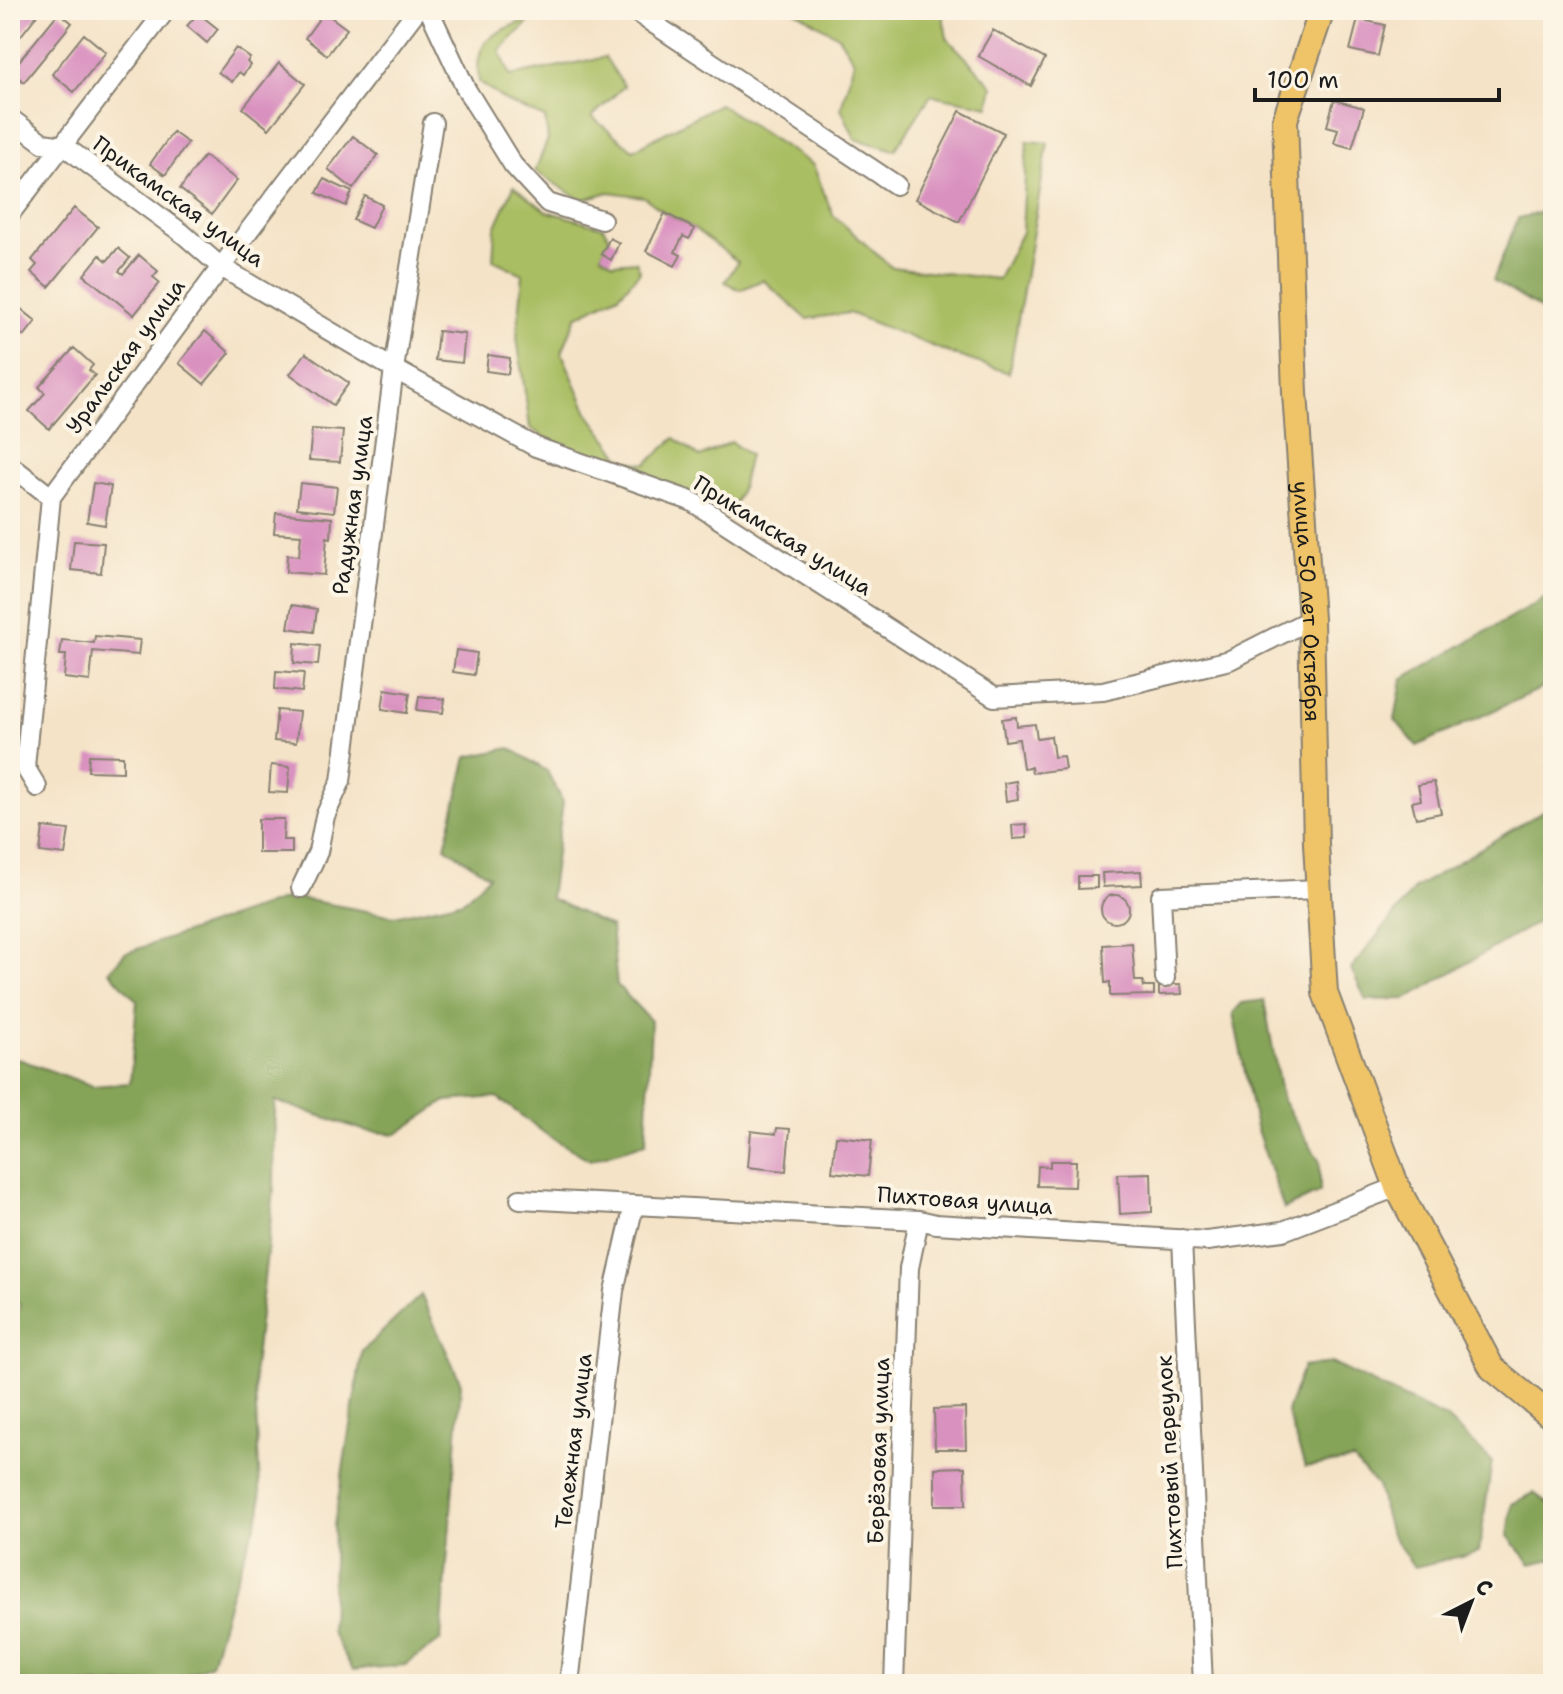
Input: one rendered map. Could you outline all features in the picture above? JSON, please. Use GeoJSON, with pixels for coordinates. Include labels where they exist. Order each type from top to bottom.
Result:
{"type":"FeatureCollection","features":[{"type":"Feature","properties":{"kind":"main road","name":"улица 50 лет Октября"},"geometry":{"type":"LineString","coordinates":[[1322,10],[1285,120],[1295,393],[1311,619],[1318,889],[1325,993],[1397,1187],[1492,1368],[1553,1418]]}},
{"type":"Feature","properties":{"kind":"street"},"geometry":{"type":"LineString","coordinates":[[10,214],[166,10]]}},
{"type":"Feature","properties":{"kind":"street","name":"Уральская улица"},"geometry":{"type":"LineString","coordinates":[[51,497],[417,10]]}},
{"type":"Feature","properties":{"kind":"street"},"geometry":{"type":"LineString","coordinates":[[429,10],[466,89],[513,165],[548,203],[602,220]]}},
{"type":"Feature","properties":{"kind":"street"},"geometry":{"type":"LineString","coordinates":[[633,10],[896,185]]}},
{"type":"Feature","properties":{"kind":"street","name":"Прикамская улица"},"geometry":{"type":"LineString","coordinates":[[10,118],[43,143],[64,146],[182,233],[221,267],[394,369],[536,447],[691,501],[994,697],[1103,691],[1230,660],[1311,619]]}},
{"type":"Feature","properties":{"kind":"street","name":"Радужная улица"},"geometry":{"type":"LineString","coordinates":[[301,888],[318,852],[325,816],[341,781],[394,369],[433,123]]}},
{"type":"Feature","properties":{"kind":"street"},"geometry":{"type":"LineString","coordinates":[[10,465],[51,497],[25,767],[37,787]]}},
{"type":"Feature","properties":{"kind":"street"},"geometry":{"type":"LineString","coordinates":[[1165,978],[1161,896],[1318,889]]}},
{"type":"Feature","properties":{"kind":"street","name":"Пихтовая улица"},"geometry":{"type":"LineString","coordinates":[[520,1199],[919,1220],[936,1224],[1207,1241],[1283,1231],[1397,1187]]}},
{"type":"Feature","properties":{"kind":"street","name":"Тележная улица"},"geometry":{"type":"LineString","coordinates":[[569,1684],[614,1291],[634,1205]]}},
{"type":"Feature","properties":{"kind":"street","name":"Берёзовая улица"},"geometry":{"type":"LineString","coordinates":[[894,1684],[909,1268],[919,1220]]}},
{"type":"Feature","properties":{"kind":"street","name":"Пихтовый переулок"},"geometry":{"type":"LineString","coordinates":[[1182,1239],[1203,1684]]}},
{"type":"Feature","properties":{"kind":"green space"},"geometry":{"type":"Polygon","coordinates":[[[522,10],[541,10],[500,50],[510,76],[605,57],[624,86],[592,117],[633,150],[719,104],[813,165],[833,215],[891,267],[998,279],[1022,232],[1027,141],[1048,143],[1009,373],[849,313],[807,319],[763,280],[740,290],[725,282],[738,262],[695,229],[644,197],[609,192],[581,200],[535,171],[548,139],[545,118],[507,102],[479,82],[479,58],[485,43],[499,32],[521,22],[522,10]]]}},
{"type":"Feature","properties":{"kind":"green space"},"geometry":{"type":"Polygon","coordinates":[[[794,10],[942,10],[947,38],[993,86],[989,106],[931,95],[895,150],[855,139],[841,108],[854,61],[838,36],[794,10]]]}},
{"type":"Feature","properties":{"kind":"green space"},"geometry":{"type":"Polygon","coordinates":[[[514,186],[546,211],[603,227],[610,238],[601,255],[613,263],[636,261],[640,272],[619,295],[576,317],[562,353],[588,413],[623,460],[646,464],[675,438],[700,457],[731,442],[749,455],[734,505],[713,501],[562,448],[530,428],[517,337],[523,274],[493,260],[495,228],[514,186]]]}},
{"type":"Feature","properties":{"kind":"green space"},"geometry":{"type":"Polygon","coordinates":[[[1553,209],[1553,317],[1493,280],[1518,218],[1553,209]]]}},
{"type":"Feature","properties":{"kind":"green space"},"geometry":{"type":"Polygon","coordinates":[[[1553,594],[1553,683],[1417,746],[1395,720],[1402,679],[1553,594]]]}},
{"type":"Feature","properties":{"kind":"green space"},"geometry":{"type":"Polygon","coordinates":[[[510,748],[547,771],[563,802],[550,898],[611,927],[617,985],[651,1021],[646,1143],[590,1160],[547,1135],[497,1097],[446,1101],[397,1134],[366,1131],[275,1101],[274,1190],[254,1369],[261,1509],[232,1590],[211,1664],[165,1684],[10,1684],[10,1337],[20,1305],[10,1295],[10,1056],[93,1086],[130,1083],[137,1001],[109,971],[125,953],[291,897],[394,916],[463,901],[489,876],[445,847],[467,757],[510,748]]]}},
{"type":"Feature","properties":{"kind":"green space"},"geometry":{"type":"Polygon","coordinates":[[[1553,805],[1553,913],[1406,999],[1366,1000],[1351,969],[1415,888],[1553,805]]]}},
{"type":"Feature","properties":{"kind":"green space"},"geometry":{"type":"Polygon","coordinates":[[[1264,1000],[1282,1099],[1320,1162],[1320,1192],[1284,1209],[1256,1127],[1233,1013],[1242,1003],[1264,1000]]]}},
{"type":"Feature","properties":{"kind":"green space"},"geometry":{"type":"Polygon","coordinates":[[[421,1295],[461,1383],[441,1640],[405,1665],[353,1670],[331,1632],[334,1525],[362,1351],[421,1295]]]}},
{"type":"Feature","properties":{"kind":"green space"},"geometry":{"type":"Polygon","coordinates":[[[1331,1363],[1446,1418],[1492,1461],[1479,1552],[1414,1567],[1389,1531],[1377,1486],[1353,1460],[1305,1467],[1287,1412],[1303,1367],[1331,1363]]]}},
{"type":"Feature","properties":{"kind":"green space"},"geometry":{"type":"Polygon","coordinates":[[[1534,1493],[1553,1507],[1553,1559],[1531,1564],[1508,1536],[1512,1504],[1534,1493]]]}},
{"type":"Feature","properties":{"kind":"building"},"geometry":{"type":"Polygon","coordinates":[[[10,10],[41,10],[12,47],[10,46],[10,10]]]}},
{"type":"Feature","properties":{"kind":"building"},"geometry":{"type":"Polygon","coordinates":[[[59,12],[72,23],[24,82],[11,71],[59,12]]]}},
{"type":"Feature","properties":{"kind":"building"},"geometry":{"type":"Polygon","coordinates":[[[324,12],[347,29],[327,55],[305,38],[324,12]]]}},
{"type":"Feature","properties":{"kind":"building"},"geometry":{"type":"Polygon","coordinates":[[[198,13],[218,29],[207,43],[187,26],[198,13]]]}},
{"type":"Feature","properties":{"kind":"building"},"geometry":{"type":"Polygon","coordinates":[[[1358,19],[1385,25],[1378,56],[1350,50],[1358,19]]]}},
{"type":"Feature","properties":{"kind":"building"},"geometry":{"type":"Polygon","coordinates":[[[993,30],[1045,59],[1031,86],[978,56],[993,30]]]}},
{"type":"Feature","properties":{"kind":"building"},"geometry":{"type":"Polygon","coordinates":[[[84,34],[106,52],[74,92],[52,74],[84,34]]]}},
{"type":"Feature","properties":{"kind":"building"},"geometry":{"type":"Polygon","coordinates":[[[236,48],[250,58],[247,62],[250,65],[243,75],[239,72],[232,82],[218,72],[236,48]]]}},
{"type":"Feature","properties":{"kind":"building"},"geometry":{"type":"Polygon","coordinates":[[[279,63],[305,84],[269,129],[243,108],[279,63]]]}},
{"type":"Feature","properties":{"kind":"building"},"geometry":{"type":"Polygon","coordinates":[[[1334,100],[1364,108],[1352,148],[1334,143],[1338,129],[1327,126],[1334,100]]]}},
{"type":"Feature","properties":{"kind":"building"},"geometry":{"type":"Polygon","coordinates":[[[960,111],[1004,133],[959,222],[915,199],[960,111]]]}},
{"type":"Feature","properties":{"kind":"building"},"geometry":{"type":"Polygon","coordinates":[[[173,132],[188,143],[165,175],[150,164],[173,132]]]}},
{"type":"Feature","properties":{"kind":"building"},"geometry":{"type":"Polygon","coordinates":[[[353,136],[378,155],[353,189],[328,169],[353,136]]]}},
{"type":"Feature","properties":{"kind":"building"},"geometry":{"type":"Polygon","coordinates":[[[204,156],[237,180],[212,214],[180,189],[204,156]]]}},
{"type":"Feature","properties":{"kind":"building"},"geometry":{"type":"Polygon","coordinates":[[[324,179],[352,192],[346,206],[317,193],[324,179]]]}},
{"type":"Feature","properties":{"kind":"building"},"geometry":{"type":"Polygon","coordinates":[[[365,196],[382,205],[371,228],[353,220],[365,196]]]}},
{"type":"Feature","properties":{"kind":"building"},"geometry":{"type":"Polygon","coordinates":[[[74,208],[98,227],[49,287],[31,272],[37,265],[32,260],[74,208]]]}},
{"type":"Feature","properties":{"kind":"building"},"geometry":{"type":"Polygon","coordinates":[[[665,213],[695,229],[689,239],[683,236],[675,252],[681,255],[675,266],[646,251],[665,213]]]}},
{"type":"Feature","properties":{"kind":"building"},"geometry":{"type":"Polygon","coordinates":[[[610,238],[619,243],[611,260],[601,254],[610,238]]]}},
{"type":"Feature","properties":{"kind":"building"},"geometry":{"type":"Polygon","coordinates":[[[118,248],[130,258],[119,271],[123,274],[139,255],[158,271],[153,277],[160,283],[134,315],[84,275],[100,255],[107,261],[118,248]]]}},
{"type":"Feature","properties":{"kind":"building"},"geometry":{"type":"Polygon","coordinates":[[[10,300],[36,321],[24,336],[15,329],[10,335],[10,300]]]}},
{"type":"Feature","properties":{"kind":"building"},"geometry":{"type":"Polygon","coordinates":[[[205,331],[230,353],[204,384],[179,363],[205,331]]]}},
{"type":"Feature","properties":{"kind":"building"},"geometry":{"type":"Polygon","coordinates":[[[438,331],[465,334],[462,363],[435,360],[438,331]]]}},
{"type":"Feature","properties":{"kind":"building"},"geometry":{"type":"Polygon","coordinates":[[[74,348],[93,365],[89,370],[95,375],[49,429],[29,411],[45,393],[39,387],[74,348]]]}},
{"type":"Feature","properties":{"kind":"building"},"geometry":{"type":"Polygon","coordinates":[[[306,353],[349,383],[333,405],[290,374],[306,353]]]}},
{"type":"Feature","properties":{"kind":"building"},"geometry":{"type":"Polygon","coordinates":[[[488,355],[510,358],[508,374],[486,371],[488,355]]]}},
{"type":"Feature","properties":{"kind":"building"},"geometry":{"type":"Polygon","coordinates":[[[312,429],[343,431],[340,462],[309,460],[312,429]]]}},
{"type":"Feature","properties":{"kind":"building"},"geometry":{"type":"Polygon","coordinates":[[[93,483],[111,486],[105,525],[87,522],[93,483]]]}},
{"type":"Feature","properties":{"kind":"building"},"geometry":{"type":"Polygon","coordinates":[[[300,483],[337,487],[334,512],[297,508],[300,483]]]}},
{"type":"Feature","properties":{"kind":"building"},"geometry":{"type":"Polygon","coordinates":[[[276,513],[332,518],[324,575],[286,572],[287,555],[299,556],[301,535],[274,533],[276,513]]]}},
{"type":"Feature","properties":{"kind":"building"},"geometry":{"type":"Polygon","coordinates":[[[10,522],[17,523],[13,551],[10,551],[10,522]]]}},
{"type":"Feature","properties":{"kind":"building"},"geometry":{"type":"Polygon","coordinates":[[[74,541],[104,543],[101,573],[71,570],[74,541]]]}},
{"type":"Feature","properties":{"kind":"building"},"geometry":{"type":"Polygon","coordinates":[[[292,605],[317,609],[314,632],[288,628],[292,605]]]}},
{"type":"Feature","properties":{"kind":"building"},"geometry":{"type":"Polygon","coordinates":[[[95,636],[140,640],[138,655],[93,651],[90,681],[64,678],[66,655],[60,655],[62,640],[94,643],[95,636]]]}},
{"type":"Feature","properties":{"kind":"building"},"geometry":{"type":"Polygon","coordinates":[[[295,643],[320,646],[318,665],[294,663],[295,643]]]}},
{"type":"Feature","properties":{"kind":"building"},"geometry":{"type":"Polygon","coordinates":[[[456,650],[477,653],[474,675],[453,672],[456,650]]]}},
{"type":"Feature","properties":{"kind":"building"},"geometry":{"type":"Polygon","coordinates":[[[276,671],[304,673],[302,692],[275,689],[276,671]]]}},
{"type":"Feature","properties":{"kind":"building"},"geometry":{"type":"Polygon","coordinates":[[[385,689],[410,693],[407,713],[382,709],[385,689]]]}},
{"type":"Feature","properties":{"kind":"building"},"geometry":{"type":"Polygon","coordinates":[[[419,696],[445,699],[443,713],[417,710],[419,696]]]}},
{"type":"Feature","properties":{"kind":"building"},"geometry":{"type":"Polygon","coordinates":[[[277,710],[299,712],[296,743],[274,741],[277,710]]]}},
{"type":"Feature","properties":{"kind":"building"},"geometry":{"type":"Polygon","coordinates":[[[1016,717],[1017,726],[1035,724],[1037,738],[1051,736],[1054,757],[1063,756],[1065,769],[1032,773],[1031,767],[1023,768],[1019,739],[1005,741],[1002,719],[1016,717]]]}},
{"type":"Feature","properties":{"kind":"building"},"geometry":{"type":"Polygon","coordinates":[[[89,755],[123,756],[123,772],[88,771],[89,755]]]}},
{"type":"Feature","properties":{"kind":"building"},"geometry":{"type":"Polygon","coordinates":[[[271,765],[290,767],[288,793],[269,792],[271,765]]]}},
{"type":"Feature","properties":{"kind":"building"},"geometry":{"type":"Polygon","coordinates":[[[1016,781],[1018,799],[1006,801],[1004,783],[1016,781]]]}},
{"type":"Feature","properties":{"kind":"building"},"geometry":{"type":"Polygon","coordinates":[[[1434,782],[1441,813],[1416,818],[1412,802],[1421,800],[1418,785],[1434,782]]]}},
{"type":"Feature","properties":{"kind":"building"},"geometry":{"type":"Polygon","coordinates":[[[258,819],[284,819],[283,840],[292,840],[292,853],[258,853],[258,819]]]}},
{"type":"Feature","properties":{"kind":"building"},"geometry":{"type":"Polygon","coordinates":[[[1026,824],[1027,838],[1013,839],[1012,825],[1026,824]]]}},
{"type":"Feature","properties":{"kind":"building"},"geometry":{"type":"Polygon","coordinates":[[[43,827],[69,830],[65,855],[40,852],[43,827]]]}},
{"type":"Feature","properties":{"kind":"building"},"geometry":{"type":"Polygon","coordinates":[[[1141,871],[1142,885],[1103,887],[1102,873],[1141,871]]]}},
{"type":"Feature","properties":{"kind":"building"},"geometry":{"type":"Polygon","coordinates":[[[1078,876],[1097,876],[1097,888],[1078,889],[1078,876]]]}},
{"type":"Feature","properties":{"kind":"building"},"geometry":{"type":"Polygon","coordinates":[[[1115,895],[1125,899],[1129,909],[1125,919],[1115,923],[1105,919],[1101,909],[1105,899],[1115,895]]]}},
{"type":"Feature","properties":{"kind":"building"},"geometry":{"type":"Polygon","coordinates":[[[1132,943],[1135,981],[1143,981],[1144,987],[1154,987],[1154,995],[1110,996],[1110,982],[1105,983],[1103,945],[1132,943]]]}},
{"type":"Feature","properties":{"kind":"building"},"geometry":{"type":"Polygon","coordinates":[[[1181,984],[1182,994],[1159,995],[1159,985],[1181,984]]]}},
{"type":"Feature","properties":{"kind":"building"},"geometry":{"type":"Polygon","coordinates":[[[777,1128],[790,1129],[786,1171],[748,1167],[751,1131],[776,1134],[777,1128]]]}},
{"type":"Feature","properties":{"kind":"building"},"geometry":{"type":"Polygon","coordinates":[[[836,1136],[872,1140],[868,1176],[832,1172],[836,1136]]]}},
{"type":"Feature","properties":{"kind":"building"},"geometry":{"type":"Polygon","coordinates":[[[1050,1161],[1076,1161],[1075,1187],[1037,1186],[1038,1166],[1050,1167],[1050,1161]]]}},
{"type":"Feature","properties":{"kind":"building"},"geometry":{"type":"Polygon","coordinates":[[[1151,1173],[1152,1212],[1120,1214],[1118,1174],[1151,1173]]]}},
{"type":"Feature","properties":{"kind":"building"},"geometry":{"type":"Polygon","coordinates":[[[965,1408],[966,1449],[935,1449],[934,1409],[965,1408]]]}},
{"type":"Feature","properties":{"kind":"building"},"geometry":{"type":"Polygon","coordinates":[[[965,1467],[966,1505],[935,1505],[935,1468],[965,1467]]]}}]}
